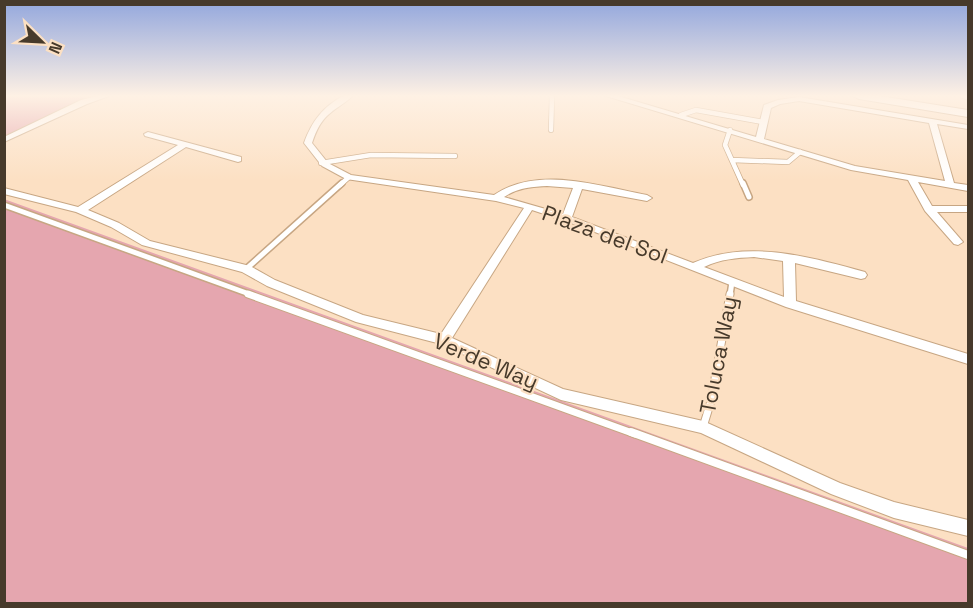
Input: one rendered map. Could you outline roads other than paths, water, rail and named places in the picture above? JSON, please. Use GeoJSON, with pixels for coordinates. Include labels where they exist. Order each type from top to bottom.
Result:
{"type":"FeatureCollection","features":[{"type":"Feature","properties":{"kind":"street"},"geometry":{"type":"LineString","coordinates":[[4,140],[37,124]]}},
{"type":"Feature","properties":{"kind":"street"},"geometry":{"type":"LineString","coordinates":[[314,124],[308,143],[321,164]]}},
{"type":"Feature","properties":{"kind":"street"},"geometry":{"type":"LineString","coordinates":[[712,124],[854,168],[969,188]]}},
{"type":"Feature","properties":{"kind":"street"},"geometry":{"type":"LineString","coordinates":[[760,139],[763,124]]}},
{"type":"Feature","properties":{"kind":"street"},"geometry":{"type":"LineString","coordinates":[[933,124],[950,184]]}},
{"type":"Feature","properties":{"kind":"street"},"geometry":{"type":"LineString","coordinates":[[950,124],[969,127]]}},
{"type":"Feature","properties":{"kind":"street"},"geometry":{"type":"LineString","coordinates":[[148,134],[238,159]]}},
{"type":"Feature","properties":{"kind":"street"},"geometry":{"type":"LineString","coordinates":[[80,210],[185,144]]}},
{"type":"Feature","properties":{"kind":"street","name":"Plaza del Sol"},"geometry":{"type":"LineString","coordinates":[[321,164],[349,177],[496,198],[530,206],[567,218],[790,304],[969,359]]}},
{"type":"Feature","properties":{"kind":"street"},"geometry":{"type":"LineString","coordinates":[[911,178],[929,209],[958,242]]}},
{"type":"Feature","properties":{"kind":"street"},"geometry":{"type":"LineString","coordinates":[[496,198],[507,190],[525,184],[553,183],[647,198]]}},
{"type":"Feature","properties":{"kind":"street"},"geometry":{"type":"LineString","coordinates":[[567,218],[579,187]]}},
{"type":"Feature","properties":{"kind":"street","name":"Verde Way"},"geometry":{"type":"LineString","coordinates":[[4,191],[80,210],[115,225],[146,243],[246,269],[271,284],[360,319],[444,340],[561,394],[703,427],[837,489],[894,510],[969,528]]}},
{"type":"Feature","properties":{"kind":"street"},"geometry":{"type":"LineString","coordinates":[[444,340],[530,206]]}},
{"type":"Feature","properties":{"kind":"street"},"geometry":{"type":"LineString","coordinates":[[929,209],[969,209]]}},
{"type":"Feature","properties":{"kind":"street"},"geometry":{"type":"LineString","coordinates":[[694,267],[710,257],[738,252],[861,275]]}},
{"type":"Feature","properties":{"kind":"street"},"geometry":{"type":"LineString","coordinates":[[789,260],[790,304]]}},
{"type":"Feature","properties":{"kind":"lane"},"geometry":{"type":"LineString","coordinates":[[551,124],[551,130]]}},
{"type":"Feature","properties":{"kind":"lane"},"geometry":{"type":"LineString","coordinates":[[730,130],[724,141],[749,197]]}},
{"type":"Feature","properties":{"kind":"lane"},"geometry":{"type":"LineString","coordinates":[[732,160],[783,162],[791,161],[800,152]]}},
{"type":"Feature","properties":{"kind":"lane"},"geometry":{"type":"LineString","coordinates":[[321,164],[351,155],[378,153],[455,156]]}},
{"type":"Feature","properties":{"kind":"lane"},"geometry":{"type":"LineString","coordinates":[[246,269],[349,177]]}},
{"type":"Feature","properties":{"kind":"lane"},"geometry":{"type":"LineString","coordinates":[[4,205],[969,555]]}},
{"type":"Feature","properties":{"kind":"lane","name":"Toluca Way"},"geometry":{"type":"LineString","coordinates":[[703,427],[711,401],[732,282]]}}]}
